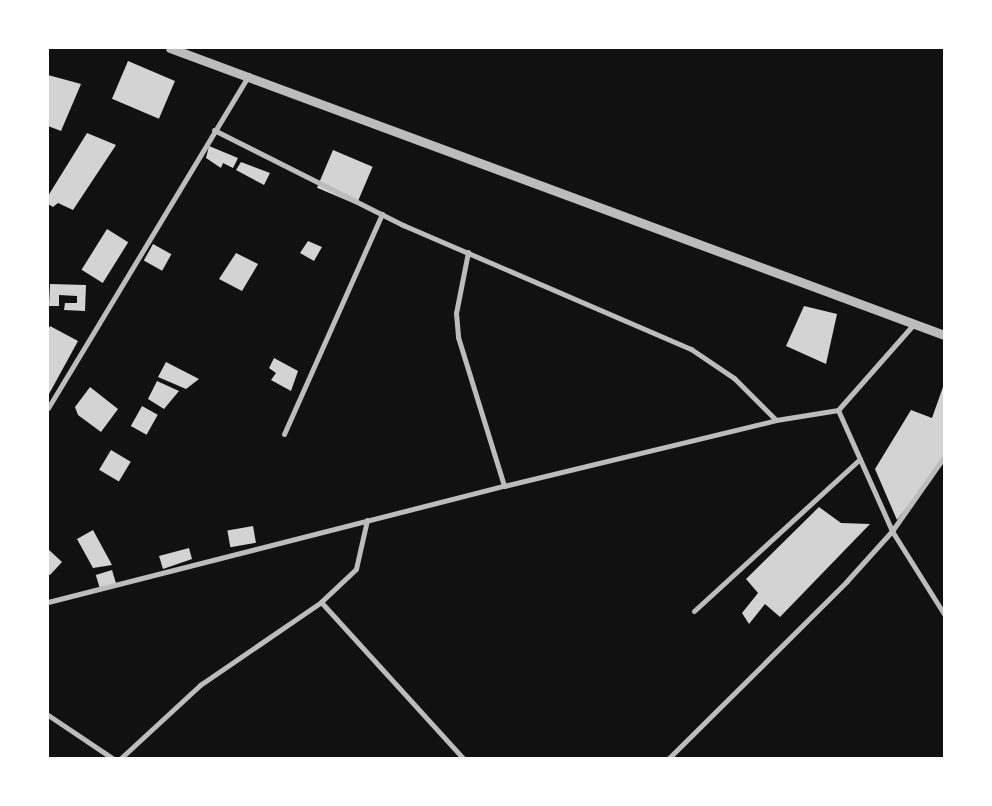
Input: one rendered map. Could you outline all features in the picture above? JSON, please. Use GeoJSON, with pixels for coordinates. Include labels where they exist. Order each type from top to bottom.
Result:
{"type":"FeatureCollection","features":[{"type":"Feature","properties":{"kind":"street"},"geometry":{"type":"LineString","coordinates":[[170,48],[250,74],[912,326],[944,335]]}},
{"type":"Feature","properties":{"kind":"street"},"geometry":{"type":"LineString","coordinates":[[48,408],[214,130],[250,74]]}},
{"type":"Feature","properties":{"kind":"street"},"geometry":{"type":"LineString","coordinates":[[214,130],[382,214],[691,348],[734,378],[776,420]]}},
{"type":"Feature","properties":{"kind":"street"},"geometry":{"type":"LineString","coordinates":[[284,434],[382,214]]}},
{"type":"Feature","properties":{"kind":"street"},"geometry":{"type":"LineString","coordinates":[[468,252],[456,304],[458,337],[504,486]]}},
{"type":"Feature","properties":{"kind":"street"},"geometry":{"type":"LineString","coordinates":[[48,602],[504,486],[776,420],[838,410],[912,326]]}},
{"type":"Feature","properties":{"kind":"street"},"geometry":{"type":"LineString","coordinates":[[838,410],[892,531],[944,614]]}},
{"type":"Feature","properties":{"kind":"street"},"geometry":{"type":"LineString","coordinates":[[669,758],[892,531],[944,457]]}},
{"type":"Feature","properties":{"kind":"street"},"geometry":{"type":"LineString","coordinates":[[694,611],[860,459]]}},
{"type":"Feature","properties":{"kind":"street"},"geometry":{"type":"LineString","coordinates":[[121,758],[200,685],[321,602],[356,568],[367,520]]}},
{"type":"Feature","properties":{"kind":"street"},"geometry":{"type":"LineString","coordinates":[[321,602],[463,758]]}},
{"type":"Feature","properties":{"kind":"street"},"geometry":{"type":"LineString","coordinates":[[48,715],[112,758]]}},
{"type":"Feature","properties":{"kind":"building"},"geometry":{"type":"Polygon","coordinates":[[[128,61],[175,81],[159,119],[112,99],[128,61]]]}},
{"type":"Feature","properties":{"kind":"building"},"geometry":{"type":"Polygon","coordinates":[[[48,75],[81,84],[61,131],[48,126],[48,75]]]}},
{"type":"Feature","properties":{"kind":"building"},"geometry":{"type":"Polygon","coordinates":[[[87,133],[116,145],[73,210],[58,203],[53,207],[48,204],[48,196],[87,133]]]}},
{"type":"Feature","properties":{"kind":"building"},"geometry":{"type":"Polygon","coordinates":[[[209,146],[238,158],[233,168],[223,163],[221,168],[206,158],[209,146]]]}},
{"type":"Feature","properties":{"kind":"building"},"geometry":{"type":"Polygon","coordinates":[[[333,150],[373,167],[357,205],[317,188],[333,150]]]}},
{"type":"Feature","properties":{"kind":"building"},"geometry":{"type":"Polygon","coordinates":[[[241,162],[270,173],[264,185],[236,170],[241,162]]]}},
{"type":"Feature","properties":{"kind":"building"},"geometry":{"type":"Polygon","coordinates":[[[107,229],[128,242],[103,283],[82,270],[107,229]]]}},
{"type":"Feature","properties":{"kind":"building"},"geometry":{"type":"Polygon","coordinates":[[[308,241],[322,247],[314,261],[300,253],[308,241]]]}},
{"type":"Feature","properties":{"kind":"building"},"geometry":{"type":"Polygon","coordinates":[[[153,244],[171,254],[162,271],[144,261],[153,244]]]}},
{"type":"Feature","properties":{"kind":"building"},"geometry":{"type":"Polygon","coordinates":[[[236,253],[258,264],[242,291],[219,279],[236,253]]]}},
{"type":"Feature","properties":{"kind":"building"},"geometry":{"type":"Polygon","coordinates":[[[50,284],[86,285],[85,311],[64,310],[65,303],[77,303],[77,296],[59,295],[59,306],[49,306],[50,284]]]}},
{"type":"Feature","properties":{"kind":"building"},"geometry":{"type":"Polygon","coordinates":[[[804,306],[837,314],[826,364],[786,346],[804,306]]]}},
{"type":"Feature","properties":{"kind":"building"},"geometry":{"type":"Polygon","coordinates":[[[50,326],[78,341],[49,394],[48,330],[50,326]]]}},
{"type":"Feature","properties":{"kind":"building"},"geometry":{"type":"Polygon","coordinates":[[[274,358],[298,371],[291,391],[271,380],[276,373],[269,368],[274,358]]]}},
{"type":"Feature","properties":{"kind":"building"},"geometry":{"type":"Polygon","coordinates":[[[166,362],[199,379],[186,389],[158,377],[166,362]]]}},
{"type":"Feature","properties":{"kind":"building"},"geometry":{"type":"Polygon","coordinates":[[[157,381],[179,391],[164,409],[148,399],[157,381]]]}},
{"type":"Feature","properties":{"kind":"building"},"geometry":{"type":"Polygon","coordinates":[[[944,384],[944,460],[897,520],[875,469],[911,410],[932,418],[944,384]]]}},
{"type":"Feature","properties":{"kind":"building"},"geometry":{"type":"Polygon","coordinates":[[[90,387],[118,409],[101,432],[78,415],[75,407],[90,387]]]}},
{"type":"Feature","properties":{"kind":"building"},"geometry":{"type":"Polygon","coordinates":[[[142,406],[158,415],[147,435],[131,426],[142,406]]]}},
{"type":"Feature","properties":{"kind":"building"},"geometry":{"type":"Polygon","coordinates":[[[111,450],[131,462],[119,482],[99,470],[111,450]]]}},
{"type":"Feature","properties":{"kind":"building"},"geometry":{"type":"Polygon","coordinates":[[[819,507],[841,523],[870,524],[780,617],[765,604],[749,624],[742,613],[758,593],[746,579],[819,507]]]}},
{"type":"Feature","properties":{"kind":"building"},"geometry":{"type":"Polygon","coordinates":[[[253,526],[256,543],[230,547],[227,531],[253,526]]]}},
{"type":"Feature","properties":{"kind":"building"},"geometry":{"type":"Polygon","coordinates":[[[93,530],[112,565],[93,568],[77,539],[93,530]]]}},
{"type":"Feature","properties":{"kind":"building"},"geometry":{"type":"Polygon","coordinates":[[[189,548],[192,559],[163,569],[159,556],[189,548]]]}},
{"type":"Feature","properties":{"kind":"building"},"geometry":{"type":"Polygon","coordinates":[[[48,549],[62,562],[50,575],[48,574],[48,549]]]}},
{"type":"Feature","properties":{"kind":"building"},"geometry":{"type":"Polygon","coordinates":[[[112,570],[116,583],[100,588],[96,575],[112,570]]]}}]}
